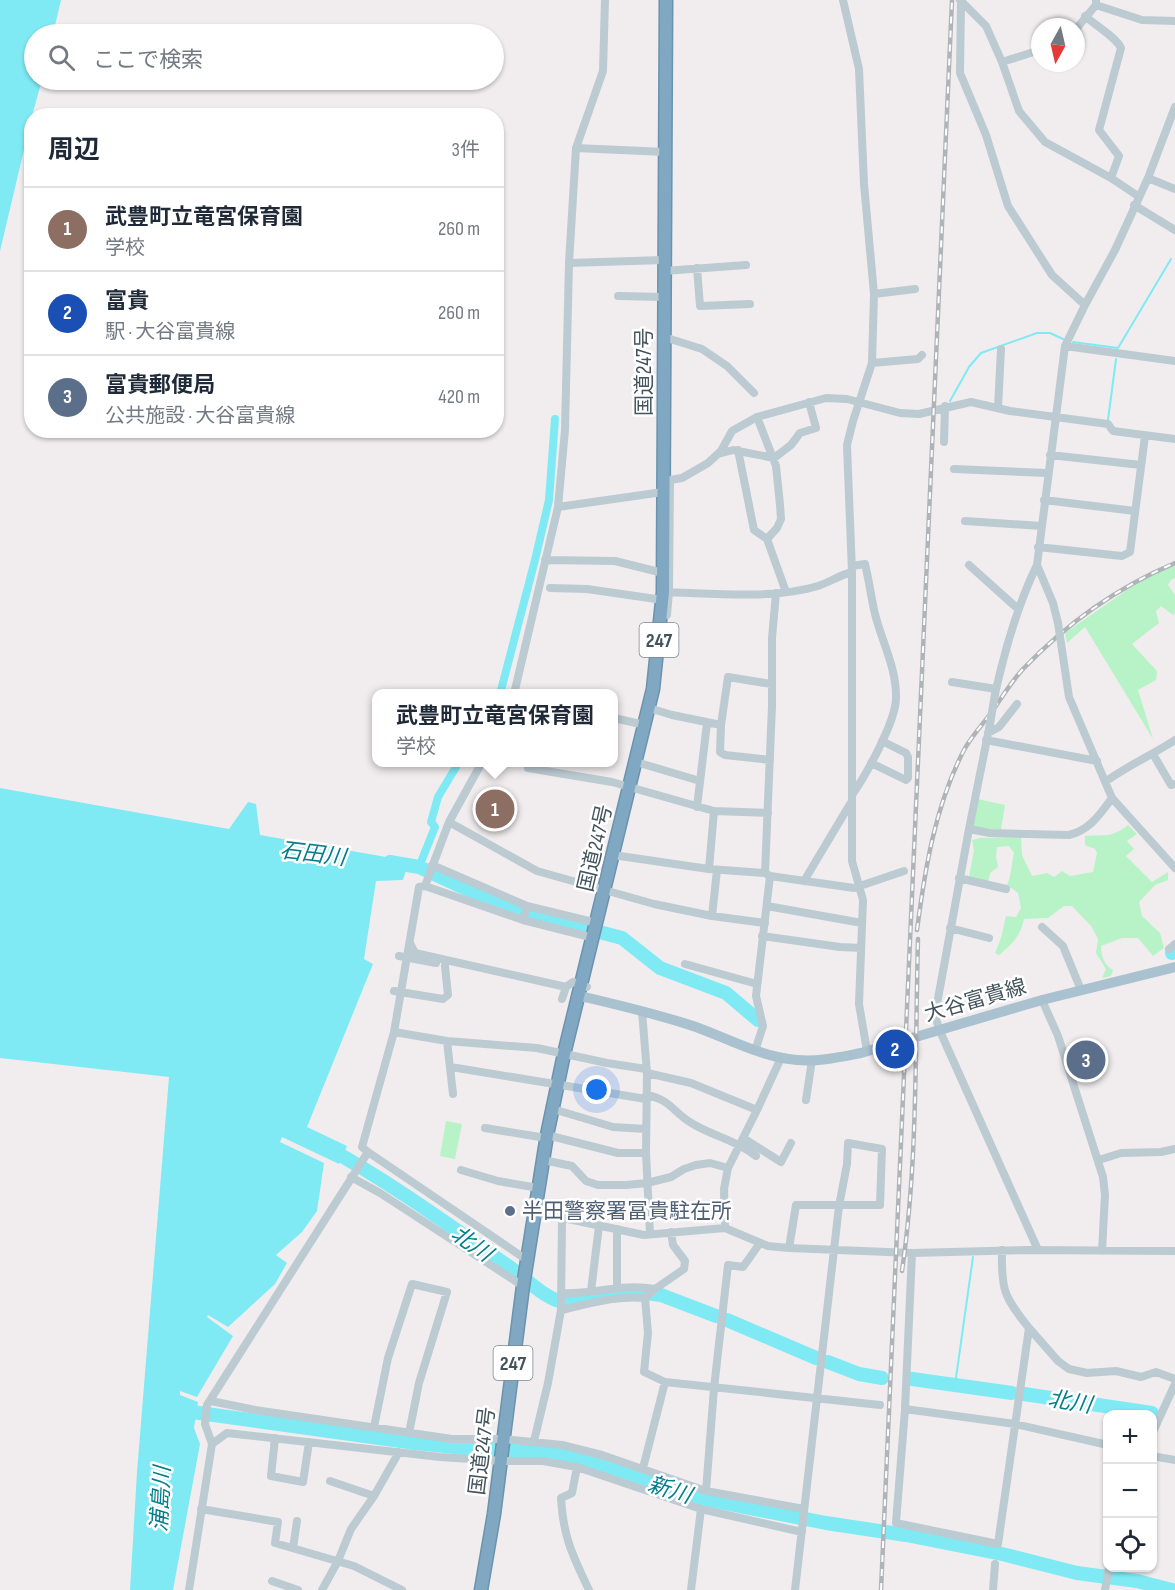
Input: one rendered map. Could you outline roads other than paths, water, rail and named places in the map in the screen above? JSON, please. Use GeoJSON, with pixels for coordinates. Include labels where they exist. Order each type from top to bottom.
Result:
{"type":"FeatureCollection","features":[{"type":"Feature","properties":{"kind":"highway","name":"国道247号"},"geometry":{"type":"LineString","coordinates":[[482,1590],[526,1263],[547,1136],[564,1054],[583,989],[649,708],[665,595],[663,573],[666,484],[664,265],[666,0]]}},
{"type":"Feature","properties":{"kind":"main road","name":"大谷富貴線"},"geometry":{"type":"LineString","coordinates":[[583,989],[642,1011],[695,1027],[755,1051],[781,1058],[812,1060],[839,1058],[867,1051],[1042,1000],[1175,967]]}},
{"type":"Feature","properties":{"kind":"street"},"geometry":{"type":"LineString","coordinates":[[517,689],[558,507],[565,430],[569,263],[576,148],[603,71],[605,0]]}},
{"type":"Feature","properties":{"kind":"street"},"geometry":{"type":"LineString","coordinates":[[843,0],[859,69],[864,184],[874,294],[872,363],[848,445],[852,569],[852,861],[863,900],[859,1004],[867,1051]]}},
{"type":"Feature","properties":{"kind":"street"},"geometry":{"type":"LineString","coordinates":[[961,1],[986,26],[1020,111],[1045,142],[1111,178],[1138,196]]}},
{"type":"Feature","properties":{"kind":"street"},"geometry":{"type":"LineString","coordinates":[[961,1],[960,73],[986,135],[1008,207],[1052,275],[1085,305]]}},
{"type":"Feature","properties":{"kind":"street"},"geometry":{"type":"LineString","coordinates":[[1111,178],[1119,156],[1099,130],[1121,48],[1118,41],[1099,29],[1085,16],[1096,2],[1142,20],[1175,21]]}},
{"type":"Feature","properties":{"kind":"street"},"geometry":{"type":"LineString","coordinates":[[1002,62],[1031,53]]}},
{"type":"Feature","properties":{"kind":"street"},"geometry":{"type":"LineString","coordinates":[[1038,1250],[939,1029],[935,1014],[959,878],[1006,647],[1018,609],[1037,565],[1065,346],[1115,250],[1148,178],[1175,107]]}},
{"type":"Feature","properties":{"kind":"street"},"geometry":{"type":"LineString","coordinates":[[576,148],[665,152]]}},
{"type":"Feature","properties":{"kind":"street"},"geometry":{"type":"LineString","coordinates":[[1148,178],[1175,189]]}},
{"type":"Feature","properties":{"kind":"street"},"geometry":{"type":"LineString","coordinates":[[1134,205],[1175,230]]}},
{"type":"Feature","properties":{"kind":"street"},"geometry":{"type":"LineString","coordinates":[[569,263],[698,268],[746,265]]}},
{"type":"Feature","properties":{"kind":"street"},"geometry":{"type":"LineString","coordinates":[[698,268],[700,306],[750,304]]}},
{"type":"Feature","properties":{"kind":"street"},"geometry":{"type":"LineString","coordinates":[[874,294],[915,288]]}},
{"type":"Feature","properties":{"kind":"street"},"geometry":{"type":"LineString","coordinates":[[618,296],[664,297]]}},
{"type":"Feature","properties":{"kind":"street"},"geometry":{"type":"LineString","coordinates":[[664,337],[702,349],[727,366],[754,393]]}},
{"type":"Feature","properties":{"kind":"street"},"geometry":{"type":"LineString","coordinates":[[1065,346],[1175,361]]}},
{"type":"Feature","properties":{"kind":"street"},"geometry":{"type":"LineString","coordinates":[[998,408],[1001,349]]}},
{"type":"Feature","properties":{"kind":"street"},"geometry":{"type":"LineString","coordinates":[[872,363],[918,359],[922,355]]}},
{"type":"Feature","properties":{"kind":"street"},"geometry":{"type":"LineString","coordinates":[[558,507],[666,484],[682,478],[708,463],[717,454],[732,430],[757,417],[826,398],[847,399],[900,413],[919,414],[945,406],[971,402],[1108,424],[1113,431],[1175,440]]}},
{"type":"Feature","properties":{"kind":"street"},"geometry":{"type":"LineString","coordinates":[[774,459],[791,445],[800,433],[816,428],[809,402]]}},
{"type":"Feature","properties":{"kind":"street"},"geometry":{"type":"LineString","coordinates":[[944,442],[945,406]]}},
{"type":"Feature","properties":{"kind":"street"},"geometry":{"type":"LineString","coordinates":[[757,417],[776,466],[780,519],[777,528],[767,539]]}},
{"type":"Feature","properties":{"kind":"street"},"geometry":{"type":"LineString","coordinates":[[1038,547],[1122,556],[1130,552],[1145,436]]}},
{"type":"Feature","properties":{"kind":"street"},"geometry":{"type":"LineString","coordinates":[[717,454],[738,450],[774,459]]}},
{"type":"Feature","properties":{"kind":"street"},"geometry":{"type":"LineString","coordinates":[[738,450],[754,530],[767,539],[786,592]]}},
{"type":"Feature","properties":{"kind":"street"},"geometry":{"type":"LineString","coordinates":[[1050,455],[1141,465]]}},
{"type":"Feature","properties":{"kind":"street"},"geometry":{"type":"LineString","coordinates":[[954,470],[1047,473]]}},
{"type":"Feature","properties":{"kind":"street"},"geometry":{"type":"LineString","coordinates":[[666,484],[665,595],[667,615]]}},
{"type":"Feature","properties":{"kind":"street"},"geometry":{"type":"LineString","coordinates":[[1044,501],[1135,511]]}},
{"type":"Feature","properties":{"kind":"street"},"geometry":{"type":"LineString","coordinates":[[965,521],[1041,526]]}},
{"type":"Feature","properties":{"kind":"street"},"geometry":{"type":"LineString","coordinates":[[545,560],[615,561],[663,573]]}},
{"type":"Feature","properties":{"kind":"street"},"geometry":{"type":"LineString","coordinates":[[550,588],[665,595],[776,593],[818,586],[865,564],[875,613],[896,677],[896,702],[882,741],[871,763],[804,880]]}},
{"type":"Feature","properties":{"kind":"street"},"geometry":{"type":"LineString","coordinates":[[969,565],[1018,609]]}},
{"type":"Feature","properties":{"kind":"street"},"geometry":{"type":"LineString","coordinates":[[1037,565],[1053,603],[1058,623],[1069,697],[1112,798],[1175,868]]}},
{"type":"Feature","properties":{"kind":"street"},"geometry":{"type":"LineString","coordinates":[[755,1051],[763,1026],[756,996],[767,906],[772,638],[776,593]]}},
{"type":"Feature","properties":{"kind":"street"},"geometry":{"type":"LineString","coordinates":[[770,760],[726,755],[720,752],[721,725],[728,677],[771,684]]}},
{"type":"Feature","properties":{"kind":"street"},"geometry":{"type":"LineString","coordinates":[[952,682],[996,692]]}},
{"type":"Feature","properties":{"kind":"street"},"geometry":{"type":"LineString","coordinates":[[988,732],[999,727],[1017,704]]}},
{"type":"Feature","properties":{"kind":"street"},"geometry":{"type":"LineString","coordinates":[[649,708],[721,725]]}},
{"type":"Feature","properties":{"kind":"street"},"geometry":{"type":"LineString","coordinates":[[618,719],[645,725]]}},
{"type":"Feature","properties":{"kind":"street"},"geometry":{"type":"LineString","coordinates":[[697,807],[707,723]]}},
{"type":"Feature","properties":{"kind":"street"},"geometry":{"type":"LineString","coordinates":[[988,732],[1097,761]]}},
{"type":"Feature","properties":{"kind":"street"},"geometry":{"type":"LineString","coordinates":[[1105,782],[1124,768],[1175,740]]}},
{"type":"Feature","properties":{"kind":"street"},"geometry":{"type":"LineString","coordinates":[[871,763],[906,780],[908,778],[906,753],[882,741]]}},
{"type":"Feature","properties":{"kind":"street"},"geometry":{"type":"LineString","coordinates":[[1153,754],[1171,785],[1175,784]]}},
{"type":"Feature","properties":{"kind":"street"},"geometry":{"type":"LineString","coordinates":[[636,762],[700,781]]}},
{"type":"Feature","properties":{"kind":"street"},"geometry":{"type":"LineString","coordinates":[[425,886],[449,822],[479,767]]}},
{"type":"Feature","properties":{"kind":"street"},"geometry":{"type":"LineString","coordinates":[[528,767],[630,786],[714,811],[768,813]]}},
{"type":"Feature","properties":{"kind":"street"},"geometry":{"type":"LineString","coordinates":[[969,829],[1069,835],[1081,832],[1089,826],[1112,798]]}},
{"type":"Feature","properties":{"kind":"street"},"geometry":{"type":"LineString","coordinates":[[712,916],[714,811]]}},
{"type":"Feature","properties":{"kind":"street"},"geometry":{"type":"LineString","coordinates":[[449,822],[537,871],[654,904],[712,916],[765,923]]}},
{"type":"Feature","properties":{"kind":"street"},"geometry":{"type":"LineString","coordinates":[[614,855],[713,870],[768,874],[854,888],[904,871]]}},
{"type":"Feature","properties":{"kind":"street"},"geometry":{"type":"LineString","coordinates":[[432,865],[527,906],[597,923]]}},
{"type":"Feature","properties":{"kind":"street"},"geometry":{"type":"LineString","coordinates":[[959,878],[1006,890]]}},
{"type":"Feature","properties":{"kind":"street"},"geometry":{"type":"LineString","coordinates":[[526,1263],[365,1155],[362,1147],[394,1032],[403,956],[410,943],[419,887],[425,886],[523,920],[594,938]]}},
{"type":"Feature","properties":{"kind":"street"},"geometry":{"type":"LineString","coordinates":[[523,920],[527,906]]}},
{"type":"Feature","properties":{"kind":"street"},"geometry":{"type":"LineString","coordinates":[[767,906],[862,923]]}},
{"type":"Feature","properties":{"kind":"street"},"geometry":{"type":"LineString","coordinates":[[1042,927],[1063,946],[1081,990]]}},
{"type":"Feature","properties":{"kind":"street"},"geometry":{"type":"LineString","coordinates":[[950,928],[989,938]]}},
{"type":"Feature","properties":{"kind":"street"},"geometry":{"type":"LineString","coordinates":[[762,936],[861,948]]}},
{"type":"Feature","properties":{"kind":"street"},"geometry":{"type":"LineString","coordinates":[[410,943],[415,953],[564,993]]}},
{"type":"Feature","properties":{"kind":"street"},"geometry":{"type":"LineString","coordinates":[[403,956],[564,993],[583,989]]}},
{"type":"Feature","properties":{"kind":"street"},"geometry":{"type":"LineString","coordinates":[[685,964],[757,984]]}},
{"type":"Feature","properties":{"kind":"street"},"geometry":{"type":"LineString","coordinates":[[398,991],[443,999],[448,995],[446,966]]}},
{"type":"Feature","properties":{"kind":"street"},"geometry":{"type":"LineString","coordinates":[[1042,1000],[1058,1036],[1099,1160],[1105,1196],[1102,1251]]}},
{"type":"Feature","properties":{"kind":"street"},"geometry":{"type":"LineString","coordinates":[[642,1011],[646,1071],[646,1154],[650,1234]]}},
{"type":"Feature","properties":{"kind":"street"},"geometry":{"type":"LineString","coordinates":[[394,1032],[447,1041],[513,1045],[646,1071],[691,1083],[757,1110]]}},
{"type":"Feature","properties":{"kind":"street"},"geometry":{"type":"LineString","coordinates":[[447,1041],[453,1094]]}},
{"type":"Feature","properties":{"kind":"street"},"geometry":{"type":"LineString","coordinates":[[725,1228],[724,1189],[728,1168],[781,1058]]}},
{"type":"Feature","properties":{"kind":"street"},"geometry":{"type":"LineString","coordinates":[[806,1100],[812,1060]]}},
{"type":"Feature","properties":{"kind":"street"},"geometry":{"type":"LineString","coordinates":[[451,1067],[668,1102],[682,1118],[694,1125],[741,1141],[782,1162],[791,1143]]}},
{"type":"Feature","properties":{"kind":"street"},"geometry":{"type":"LineString","coordinates":[[553,1109],[613,1126],[646,1129]]}},
{"type":"Feature","properties":{"kind":"street"},"geometry":{"type":"LineString","coordinates":[[485,1128],[547,1136],[618,1153],[646,1154]]}},
{"type":"Feature","properties":{"kind":"street"},"geometry":{"type":"LineString","coordinates":[[741,1141],[756,1156]]}},
{"type":"Feature","properties":{"kind":"street"},"geometry":{"type":"LineString","coordinates":[[789,1248],[796,1205],[839,1206],[880,1205],[882,1149],[848,1143],[847,1164],[839,1206],[795,1590]]}},
{"type":"Feature","properties":{"kind":"street"},"geometry":{"type":"LineString","coordinates":[[1099,1160],[1121,1153],[1161,1152],[1175,1149]]}},
{"type":"Feature","properties":{"kind":"street"},"geometry":{"type":"LineString","coordinates":[[189,1590],[212,1444],[205,1424],[209,1403],[365,1155]]}},
{"type":"Feature","properties":{"kind":"street"},"geometry":{"type":"LineString","coordinates":[[543,1160],[572,1166],[586,1180],[598,1185],[647,1183],[671,1177],[696,1165],[710,1163],[728,1168]]}},
{"type":"Feature","properties":{"kind":"street"},"geometry":{"type":"LineString","coordinates":[[461,1170],[498,1181],[538,1188]]}},
{"type":"Feature","properties":{"kind":"street"},"geometry":{"type":"LineString","coordinates":[[353,1175],[523,1287]]}},
{"type":"Feature","properties":{"kind":"street"},"geometry":{"type":"LineString","coordinates":[[535,1212],[562,1219],[650,1234],[725,1228],[768,1246],[835,1251],[912,1253],[1002,1250],[1175,1251]]}},
{"type":"Feature","properties":{"kind":"street"},"geometry":{"type":"LineString","coordinates":[[534,1441],[548,1383],[561,1310],[562,1219]]}},
{"type":"Feature","properties":{"kind":"street"},"geometry":{"type":"LineString","coordinates":[[591,1291],[599,1226]]}},
{"type":"Feature","properties":{"kind":"street"},"geometry":{"type":"LineString","coordinates":[[617,1229],[617,1287]]}},
{"type":"Feature","properties":{"kind":"street"},"geometry":{"type":"LineString","coordinates":[[561,1310],[632,1297],[645,1298],[655,1288],[684,1269],[685,1261],[673,1245],[671,1232]]}},
{"type":"Feature","properties":{"kind":"street"},"geometry":{"type":"LineString","coordinates":[[706,1491],[714,1388],[728,1265],[742,1267],[760,1243]]}},
{"type":"Feature","properties":{"kind":"street"},"geometry":{"type":"LineString","coordinates":[[1002,1250],[1001,1281],[1006,1295],[1029,1328],[1058,1361],[1069,1368],[1087,1373],[1116,1371],[1141,1377],[1156,1372],[1175,1378]]}},
{"type":"Feature","properties":{"kind":"street"},"geometry":{"type":"LineString","coordinates":[[912,1253],[905,1409],[896,1523],[998,1544],[1029,1328]]}},
{"type":"Feature","properties":{"kind":"street"},"geometry":{"type":"LineString","coordinates":[[374,1427],[388,1358],[411,1284],[447,1292],[419,1383],[409,1433]]}},
{"type":"Feature","properties":{"kind":"street"},"geometry":{"type":"LineString","coordinates":[[561,1293],[577,1294],[617,1287],[655,1288]]}},
{"type":"Feature","properties":{"kind":"street"},"geometry":{"type":"LineString","coordinates":[[645,1298],[648,1333],[644,1372],[665,1382],[880,1405]]}},
{"type":"Feature","properties":{"kind":"street"},"geometry":{"type":"LineString","coordinates":[[643,1468],[665,1382]]}},
{"type":"Feature","properties":{"kind":"street"},"geometry":{"type":"LineString","coordinates":[[1157,1424],[1174,1390]]}},
{"type":"Feature","properties":{"kind":"street"},"geometry":{"type":"LineString","coordinates":[[1157,1431],[1174,1390]]}},
{"type":"Feature","properties":{"kind":"street"},"geometry":{"type":"LineString","coordinates":[[209,1403],[452,1439],[504,1439],[562,1445],[643,1468],[706,1491],[804,1509]]}},
{"type":"Feature","properties":{"kind":"street"},"geometry":{"type":"LineString","coordinates":[[905,1409],[1015,1424],[1103,1444]]}},
{"type":"Feature","properties":{"kind":"street"},"geometry":{"type":"LineString","coordinates":[[212,1444],[226,1433],[399,1452],[501,1461],[543,1461],[577,1467],[701,1509],[802,1532]]}},
{"type":"Feature","properties":{"kind":"street"},"geometry":{"type":"LineString","coordinates":[[276,1438],[271,1476],[303,1482],[309,1442]]}},
{"type":"Feature","properties":{"kind":"street"},"geometry":{"type":"LineString","coordinates":[[322,1590],[351,1530],[399,1452]]}},
{"type":"Feature","properties":{"kind":"street"},"geometry":{"type":"LineString","coordinates":[[1157,1457],[1175,1460]]}},
{"type":"Feature","properties":{"kind":"street"},"geometry":{"type":"LineString","coordinates":[[577,1467],[572,1493],[561,1498],[562,1518],[567,1543],[589,1590]]}},
{"type":"Feature","properties":{"kind":"street"},"geometry":{"type":"LineString","coordinates":[[330,1481],[374,1496]]}},
{"type":"Feature","properties":{"kind":"street"},"geometry":{"type":"LineString","coordinates":[[201,1509],[278,1522],[275,1543],[354,1566],[402,1590]]}},
{"type":"Feature","properties":{"kind":"street"},"geometry":{"type":"LineString","coordinates":[[691,1590],[701,1509]]}},
{"type":"Feature","properties":{"kind":"street"},"geometry":{"type":"LineString","coordinates":[[293,1548],[297,1521]]}},
{"type":"Feature","properties":{"kind":"street"},"geometry":{"type":"LineString","coordinates":[[993,1590],[996,1564]]}},
{"type":"Feature","properties":{"kind":"street"},"geometry":{"type":"LineString","coordinates":[[1108,1589],[1109,1572]]}},
{"type":"Feature","properties":{"kind":"street"},"geometry":{"type":"LineString","coordinates":[[1108,1589],[1113,1572]]}},
{"type":"Feature","properties":{"kind":"street"},"geometry":{"type":"LineString","coordinates":[[272,1581],[298,1590]]}},
{"type":"Feature","properties":{"kind":"water"},"geometry":{"type":"Polygon","coordinates":[[[0,0],[61,0],[55,24],[24,24],[24,90],[39,90],[34,108],[24,108],[24,150],[0,251],[0,0]]]}},
{"type":"Feature","properties":{"kind":"water","name":"浦島川"},"geometry":{"type":"Polygon","coordinates":[[[0,788],[229,829],[248,802],[256,804],[260,835],[409,861],[403,880],[376,881],[364,959],[373,964],[307,1127],[347,1146],[339,1164],[282,1137],[280,1142],[324,1163],[317,1211],[302,1232],[276,1255],[287,1263],[275,1284],[228,1327],[208,1315],[207,1317],[233,1336],[197,1397],[180,1391],[180,1395],[198,1402],[194,1428],[200,1444],[173,1590],[130,1590],[137,1472],[169,1077],[0,1058],[0,788]]]}},
{"type":"Feature","properties":{"kind":"waterway"},"geometry":{"type":"LineString","coordinates":[[1073,342],[1118,348],[1171,259]]}},
{"type":"Feature","properties":{"kind":"waterway"},"geometry":{"type":"LineString","coordinates":[[950,401],[969,367],[981,353],[1037,333],[1050,333],[1063,339]]}},
{"type":"Feature","properties":{"kind":"waterway"},"geometry":{"type":"LineString","coordinates":[[1108,420],[1116,359]]}},
{"type":"Feature","properties":{"kind":"waterway"},"geometry":{"type":"LineString","coordinates":[[501,689],[549,500],[555,419]]}},
{"type":"Feature","properties":{"kind":"waterway"},"geometry":{"type":"LineString","coordinates":[[419,867],[435,827],[431,822],[438,797],[456,767]]}},
{"type":"Feature","properties":{"kind":"waterway","name":"石田川"},"geometry":{"type":"LineString","coordinates":[[390,862],[419,867],[488,899],[523,912]]}},
{"type":"Feature","properties":{"kind":"waterway","name":"石田川"},"geometry":{"type":"LineString","coordinates":[[528,913],[585,929]]}},
{"type":"Feature","properties":{"kind":"waterway","name":"石田川"},"geometry":{"type":"LineString","coordinates":[[603,933],[622,938],[660,968],[726,993],[758,1020]]}},
{"type":"Feature","properties":{"kind":"waterway","name":"北川"},"geometry":{"type":"LineString","coordinates":[[326,1147],[419,1204],[543,1293],[558,1301],[566,1303],[630,1291],[661,1295],[716,1316]]}},
{"type":"Feature","properties":{"kind":"waterway"},"geometry":{"type":"LineString","coordinates":[[955,1385],[973,1257]]}},
{"type":"Feature","properties":{"kind":"waterway","name":"北川"},"geometry":{"type":"LineString","coordinates":[[727,1320],[816,1358]]}},
{"type":"Feature","properties":{"kind":"waterway","name":"北川"},"geometry":{"type":"LineString","coordinates":[[828,1362],[859,1374],[882,1378]]}},
{"type":"Feature","properties":{"kind":"waterway","name":"北川"},"geometry":{"type":"LineString","coordinates":[[912,1379],[1012,1393]]}},
{"type":"Feature","properties":{"kind":"waterway","name":"北川"},"geometry":{"type":"LineString","coordinates":[[1024,1394],[1132,1410]]}},
{"type":"Feature","properties":{"kind":"waterway","name":"新川"},"geometry":{"type":"LineString","coordinates":[[178,1410],[415,1443],[475,1449],[555,1452],[619,1470],[704,1499],[826,1523],[906,1535],[1002,1554],[1077,1573],[1137,1581],[1172,1590]]}},
{"type":"Feature","properties":{"kind":"railway"},"geometry":{"type":"LineString","coordinates":[[881,1590],[952,0]]}},
{"type":"Feature","properties":{"kind":"railway"},"geometry":{"type":"LineString","coordinates":[[917,930],[938,815],[954,771],[970,740],[1019,674],[1057,637],[1113,595],[1175,563]]}},
{"type":"Feature","properties":{"kind":"railway"},"geometry":{"type":"LineString","coordinates":[[902,1271],[913,1147],[918,939]]}},
{"type":"Feature","properties":{"kind":"place","name":"武豊町立竜宮保育園"},"geometry":{"type":"Point","coordinates":[495,809]}},
{"type":"Feature","properties":{"kind":"place","name":"富貴"},"geometry":{"type":"Point","coordinates":[895,1049]}},
{"type":"Feature","properties":{"kind":"place","name":"富貴郵便局"},"geometry":{"type":"Point","coordinates":[1086,1060]}},
{"type":"Feature","properties":{"kind":"place","name":"半田警察署冨貴駐在所"},"geometry":{"type":"Point","coordinates":[510,1211]}}]}
